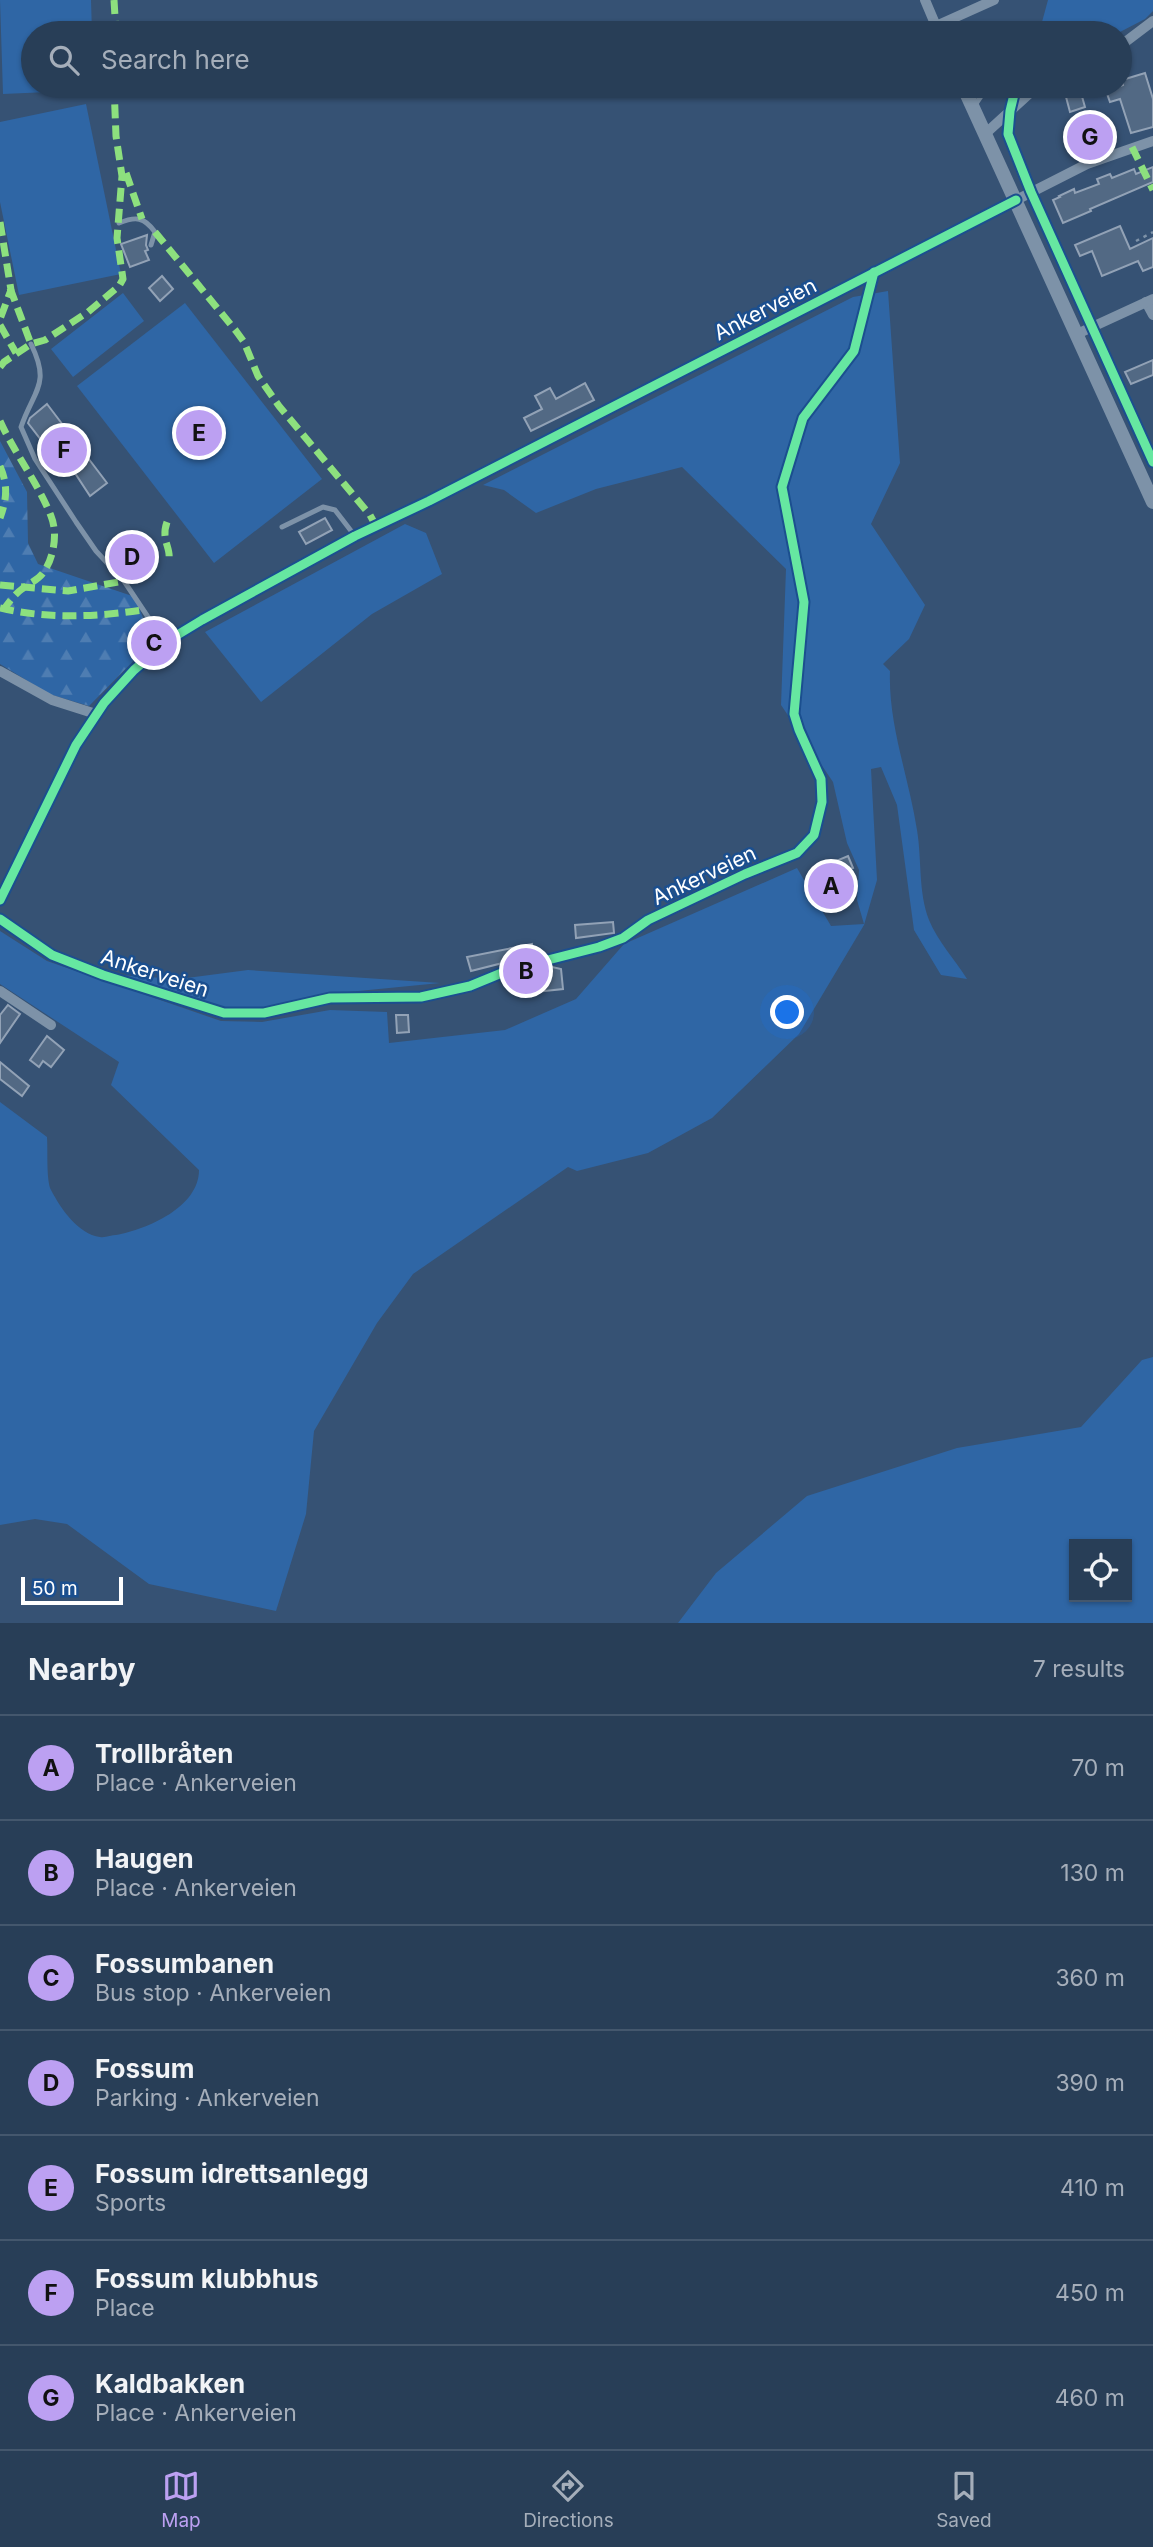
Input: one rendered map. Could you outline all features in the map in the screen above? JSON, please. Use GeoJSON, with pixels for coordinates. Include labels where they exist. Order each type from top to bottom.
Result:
{"type":"FeatureCollection","features":[{"type":"Feature","properties":{"kind":"street"},"geometry":{"type":"LineString","coordinates":[[925,0],[934,21]]}},
{"type":"Feature","properties":{"kind":"street"},"geometry":{"type":"LineString","coordinates":[[953,21],[994,0]]}},
{"type":"Feature","properties":{"kind":"street"},"geometry":{"type":"LineString","coordinates":[[1132,37],[1153,21]]}},
{"type":"Feature","properties":{"kind":"street"},"geometry":{"type":"LineString","coordinates":[[969,98],[1153,502]]}},
{"type":"Feature","properties":{"kind":"street"},"geometry":{"type":"LineString","coordinates":[[985,134],[1024,98]]}},
{"type":"Feature","properties":{"kind":"street","name":"Ankerveien"},"geometry":{"type":"LineString","coordinates":[[0,900],[76,745],[96,714],[117,686],[169,640],[355,536],[449,491],[874,272],[1087,164],[1153,141]]}},
{"type":"Feature","properties":{"kind":"street","name":"Ankerveien"},"geometry":{"type":"LineString","coordinates":[[0,919],[52,955],[103,975],[224,1013],[264,1013],[330,998],[421,997],[470,986],[509,970],[599,947],[623,938],[648,920],[797,853],[814,835],[822,802],[821,779],[794,714],[804,602],[782,487],[803,418],[854,351],[874,272]]}},
{"type":"Feature","properties":{"kind":"street"},"geometry":{"type":"LineString","coordinates":[[1076,334],[1150,300],[1153,315]]}},
{"type":"Feature","properties":{"kind":"street"},"geometry":{"type":"LineString","coordinates":[[0,671],[52,700],[96,714]]}},
{"type":"Feature","properties":{"kind":"street"},"geometry":{"type":"LineString","coordinates":[[0,991],[51,1025]]}},
{"type":"Feature","properties":{"kind":"lane"},"geometry":{"type":"LineString","coordinates":[[974,108],[980,98]]}},
{"type":"Feature","properties":{"kind":"lane"},"geometry":{"type":"LineString","coordinates":[[119,223],[132,218],[148,222],[155,232],[151,245]]}},
{"type":"Feature","properties":{"kind":"lane"},"geometry":{"type":"LineString","coordinates":[[31,344],[42,373],[39,389],[21,427],[25,438],[35,459],[96,551],[124,581],[142,610],[169,640]]}},
{"type":"Feature","properties":{"kind":"lane"},"geometry":{"type":"LineString","coordinates":[[282,527],[323,507],[335,510],[355,536]]}},
{"type":"Feature","properties":{"kind":"path"},"geometry":{"type":"LineString","coordinates":[[1136,241],[1153,232]]}},
{"type":"Feature","properties":{"kind":"green space"},"geometry":{"type":"Polygon","coordinates":[[[0,0],[91,0],[92,21],[21,21],[21,93],[3,94],[0,0]]]}},
{"type":"Feature","properties":{"kind":"green space"},"geometry":{"type":"Polygon","coordinates":[[[1048,0],[1153,0],[1153,11],[1132,26],[1132,21],[1042,21],[1048,0]]]}},
{"type":"Feature","properties":{"kind":"green space"},"geometry":{"type":"Polygon","coordinates":[[[86,104],[121,274],[19,295],[0,202],[0,122],[86,104]]]}},
{"type":"Feature","properties":{"kind":"green space"},"geometry":{"type":"Polygon","coordinates":[[[888,291],[900,463],[871,524],[925,605],[909,639],[883,664],[890,671],[892,711],[917,830],[926,909],[937,935],[967,979],[941,975],[914,930],[897,805],[881,767],[871,769],[877,880],[864,925],[799,1034],[712,1118],[648,1153],[577,1171],[568,1167],[413,1274],[377,1323],[314,1431],[306,1514],[276,1611],[149,1584],[67,1524],[35,1519],[0,1525],[0,1102],[47,1137],[51,1190],[71,1220],[92,1235],[104,1237],[129,1232],[156,1222],[191,1195],[199,1170],[111,1085],[119,1062],[0,984],[0,931],[47,961],[221,1021],[262,1022],[330,1010],[387,1012],[389,1043],[505,1030],[576,999],[624,944],[797,868],[831,926],[864,924],[857,900],[859,870],[847,843],[833,782],[781,705],[786,569],[682,467],[596,489],[536,513],[504,490],[483,485],[853,297],[888,291]]]}},
{"type":"Feature","properties":{"kind":"green space"},"geometry":{"type":"Polygon","coordinates":[[[123,293],[144,321],[73,377],[51,349],[123,293]]]}},
{"type":"Feature","properties":{"kind":"green space"},"geometry":{"type":"Polygon","coordinates":[[[185,303],[322,479],[214,563],[77,386],[185,303]]]}},
{"type":"Feature","properties":{"kind":"green space"},"geometry":{"type":"Polygon","coordinates":[[[0,441],[27,492],[28,543],[38,564],[135,597],[152,642],[89,706],[49,694],[0,664],[0,441]]]}},
{"type":"Feature","properties":{"kind":"green space"},"geometry":{"type":"Polygon","coordinates":[[[405,524],[426,533],[442,574],[372,614],[261,702],[205,632],[405,524]]]}},
{"type":"Feature","properties":{"kind":"green space"},"geometry":{"type":"Polygon","coordinates":[[[248,970],[440,983],[328,994],[260,1008],[224,1008],[116,975],[179,979],[248,970]]]}},
{"type":"Feature","properties":{"kind":"green space"},"geometry":{"type":"Polygon","coordinates":[[[1153,1357],[1153,1623],[678,1623],[716,1573],[807,1496],[957,1448],[1081,1427],[1142,1360],[1153,1357]]]}},
{"type":"Feature","properties":{"kind":"building"},"geometry":{"type":"Polygon","coordinates":[[[1145,73],[1153,99],[1153,127],[1131,133],[1120,99],[1110,102],[1109,98],[1132,98],[1132,77],[1145,73]]]}},
{"type":"Feature","properties":{"kind":"building"},"geometry":{"type":"Polygon","coordinates":[[[1066,98],[1082,98],[1085,107],[1070,112],[1066,98]]]}},
{"type":"Feature","properties":{"kind":"building"},"geometry":{"type":"Polygon","coordinates":[[[1097,126],[1102,141],[1083,148],[1078,133],[1097,126]]]}},
{"type":"Feature","properties":{"kind":"building"},"geometry":{"type":"Polygon","coordinates":[[[1153,167],[1153,182],[1063,223],[1053,200],[1059,196],[1074,189],[1075,193],[1099,184],[1097,179],[1110,174],[1112,178],[1134,169],[1136,174],[1153,167]]]}},
{"type":"Feature","properties":{"kind":"building"},"geometry":{"type":"Polygon","coordinates":[[[1120,226],[1130,249],[1153,238],[1153,267],[1143,271],[1138,261],[1102,276],[1092,251],[1080,256],[1075,245],[1120,226]]]}},
{"type":"Feature","properties":{"kind":"building"},"geometry":{"type":"Polygon","coordinates":[[[147,235],[148,250],[145,251],[149,260],[130,267],[121,244],[147,235]]]}},
{"type":"Feature","properties":{"kind":"building"},"geometry":{"type":"Polygon","coordinates":[[[162,276],[173,289],[160,301],[149,288],[162,276]]]}},
{"type":"Feature","properties":{"kind":"building"},"geometry":{"type":"Polygon","coordinates":[[[1153,360],[1153,375],[1131,384],[1125,372],[1153,360]]]}},
{"type":"Feature","properties":{"kind":"building"},"geometry":{"type":"Polygon","coordinates":[[[585,383],[594,400],[531,431],[524,418],[542,409],[535,396],[550,388],[556,399],[585,383]]]}},
{"type":"Feature","properties":{"kind":"building"},"geometry":{"type":"Polygon","coordinates":[[[47,404],[107,483],[90,496],[67,461],[57,468],[44,452],[48,449],[28,423],[30,418],[47,404]]]}},
{"type":"Feature","properties":{"kind":"building"},"geometry":{"type":"Polygon","coordinates":[[[325,518],[332,530],[306,544],[299,532],[325,518]]]}},
{"type":"Feature","properties":{"kind":"building"},"geometry":{"type":"Polygon","coordinates":[[[848,856],[853,868],[840,873],[836,861],[848,856]]]}},
{"type":"Feature","properties":{"kind":"building"},"geometry":{"type":"Polygon","coordinates":[[[837,872],[845,891],[826,899],[817,880],[837,872]]]}},
{"type":"Feature","properties":{"kind":"building"},"geometry":{"type":"Polygon","coordinates":[[[613,922],[614,933],[576,938],[575,925],[613,922]]]}},
{"type":"Feature","properties":{"kind":"building"},"geometry":{"type":"Polygon","coordinates":[[[532,944],[534,955],[471,971],[467,957],[532,944]]]}},
{"type":"Feature","properties":{"kind":"building"},"geometry":{"type":"Polygon","coordinates":[[[552,967],[561,969],[563,989],[526,993],[524,974],[552,967]]]}},
{"type":"Feature","properties":{"kind":"building"},"geometry":{"type":"Polygon","coordinates":[[[8,1005],[20,1014],[0,1043],[0,1015],[8,1005]]]}},
{"type":"Feature","properties":{"kind":"building"},"geometry":{"type":"Polygon","coordinates":[[[396,1015],[408,1015],[409,1032],[397,1033],[396,1015]]]}},
{"type":"Feature","properties":{"kind":"building"},"geometry":{"type":"Polygon","coordinates":[[[47,1036],[64,1050],[51,1067],[43,1061],[39,1067],[30,1060],[47,1036]]]}},
{"type":"Feature","properties":{"kind":"building"},"geometry":{"type":"Polygon","coordinates":[[[0,1062],[29,1086],[22,1096],[0,1079],[0,1062]]]}},
{"type":"Feature","properties":{"kind":"marked path"},"geometry":{"type":"LineString","coordinates":[[114,0],[115,21]]}},
{"type":"Feature","properties":{"kind":"marked path"},"geometry":{"type":"LineString","coordinates":[[0,367],[31,344],[45,340],[88,312],[119,286],[123,279],[117,238],[122,176],[116,136],[114,98]]}},
{"type":"Feature","properties":{"kind":"marked path"},"geometry":{"type":"LineString","coordinates":[[1132,147],[1153,190]]}},
{"type":"Feature","properties":{"kind":"marked path"},"geometry":{"type":"LineString","coordinates":[[126,173],[142,219]]}},
{"type":"Feature","properties":{"kind":"marked path"},"geometry":{"type":"LineString","coordinates":[[0,222],[11,290],[0,319]]}},
{"type":"Feature","properties":{"kind":"marked path"},"geometry":{"type":"LineString","coordinates":[[155,232],[244,342],[258,376],[279,406],[370,515],[376,526]]}},
{"type":"Feature","properties":{"kind":"marked path"},"geometry":{"type":"LineString","coordinates":[[10,288],[31,344]]}},
{"type":"Feature","properties":{"kind":"marked path"},"geometry":{"type":"LineString","coordinates":[[0,325],[16,353]]}},
{"type":"Feature","properties":{"kind":"marked path"},"geometry":{"type":"LineString","coordinates":[[0,421],[46,504],[53,523],[54,538],[50,560],[43,573],[17,593],[4,609]]}},
{"type":"Feature","properties":{"kind":"marked path"},"geometry":{"type":"LineString","coordinates":[[0,466],[6,492],[0,518]]}},
{"type":"Feature","properties":{"kind":"marked path"},"geometry":{"type":"LineString","coordinates":[[167,522],[165,535],[168,563]]}},
{"type":"Feature","properties":{"kind":"marked path"},"geometry":{"type":"LineString","coordinates":[[0,585],[68,591],[124,581]]}},
{"type":"Feature","properties":{"kind":"marked path"},"geometry":{"type":"LineString","coordinates":[[0,608],[71,616],[142,610]]}},
{"type":"Feature","properties":{"kind":"cycle path"},"geometry":{"type":"LineString","coordinates":[[1013,98],[1008,134],[1031,192],[1153,462]]}},
{"type":"Feature","properties":{"kind":"cycle path"},"geometry":{"type":"LineString","coordinates":[[0,900],[76,745],[104,703],[134,670],[169,640],[355,536],[429,501],[1016,200]]}},
{"type":"Feature","properties":{"kind":"cycle path"},"geometry":{"type":"LineString","coordinates":[[0,919],[52,955],[103,975],[224,1013],[264,1013],[330,998],[421,997],[470,986],[509,970],[599,947],[623,938],[648,920],[745,874],[797,853],[814,835],[822,802],[821,779],[794,714],[804,602],[782,487],[803,418],[854,351],[874,272]]}},
{"type":"Feature","properties":{"kind":"place","name":"Kaldbakken"},"geometry":{"type":"Point","coordinates":[1090,137]}},
{"type":"Feature","properties":{"kind":"place","name":"Fossum idrettsanlegg"},"geometry":{"type":"Point","coordinates":[199,433]}},
{"type":"Feature","properties":{"kind":"place","name":"Fossum klubbhus"},"geometry":{"type":"Point","coordinates":[64,450]}},
{"type":"Feature","properties":{"kind":"place","name":"Fossum"},"geometry":{"type":"Point","coordinates":[132,557]}},
{"type":"Feature","properties":{"kind":"place","name":"Fossumbanen"},"geometry":{"type":"Point","coordinates":[154,643]}},
{"type":"Feature","properties":{"kind":"place","name":"Trollbråten"},"geometry":{"type":"Point","coordinates":[831,886]}},
{"type":"Feature","properties":{"kind":"place","name":"Haugen"},"geometry":{"type":"Point","coordinates":[526,971]}}]}
